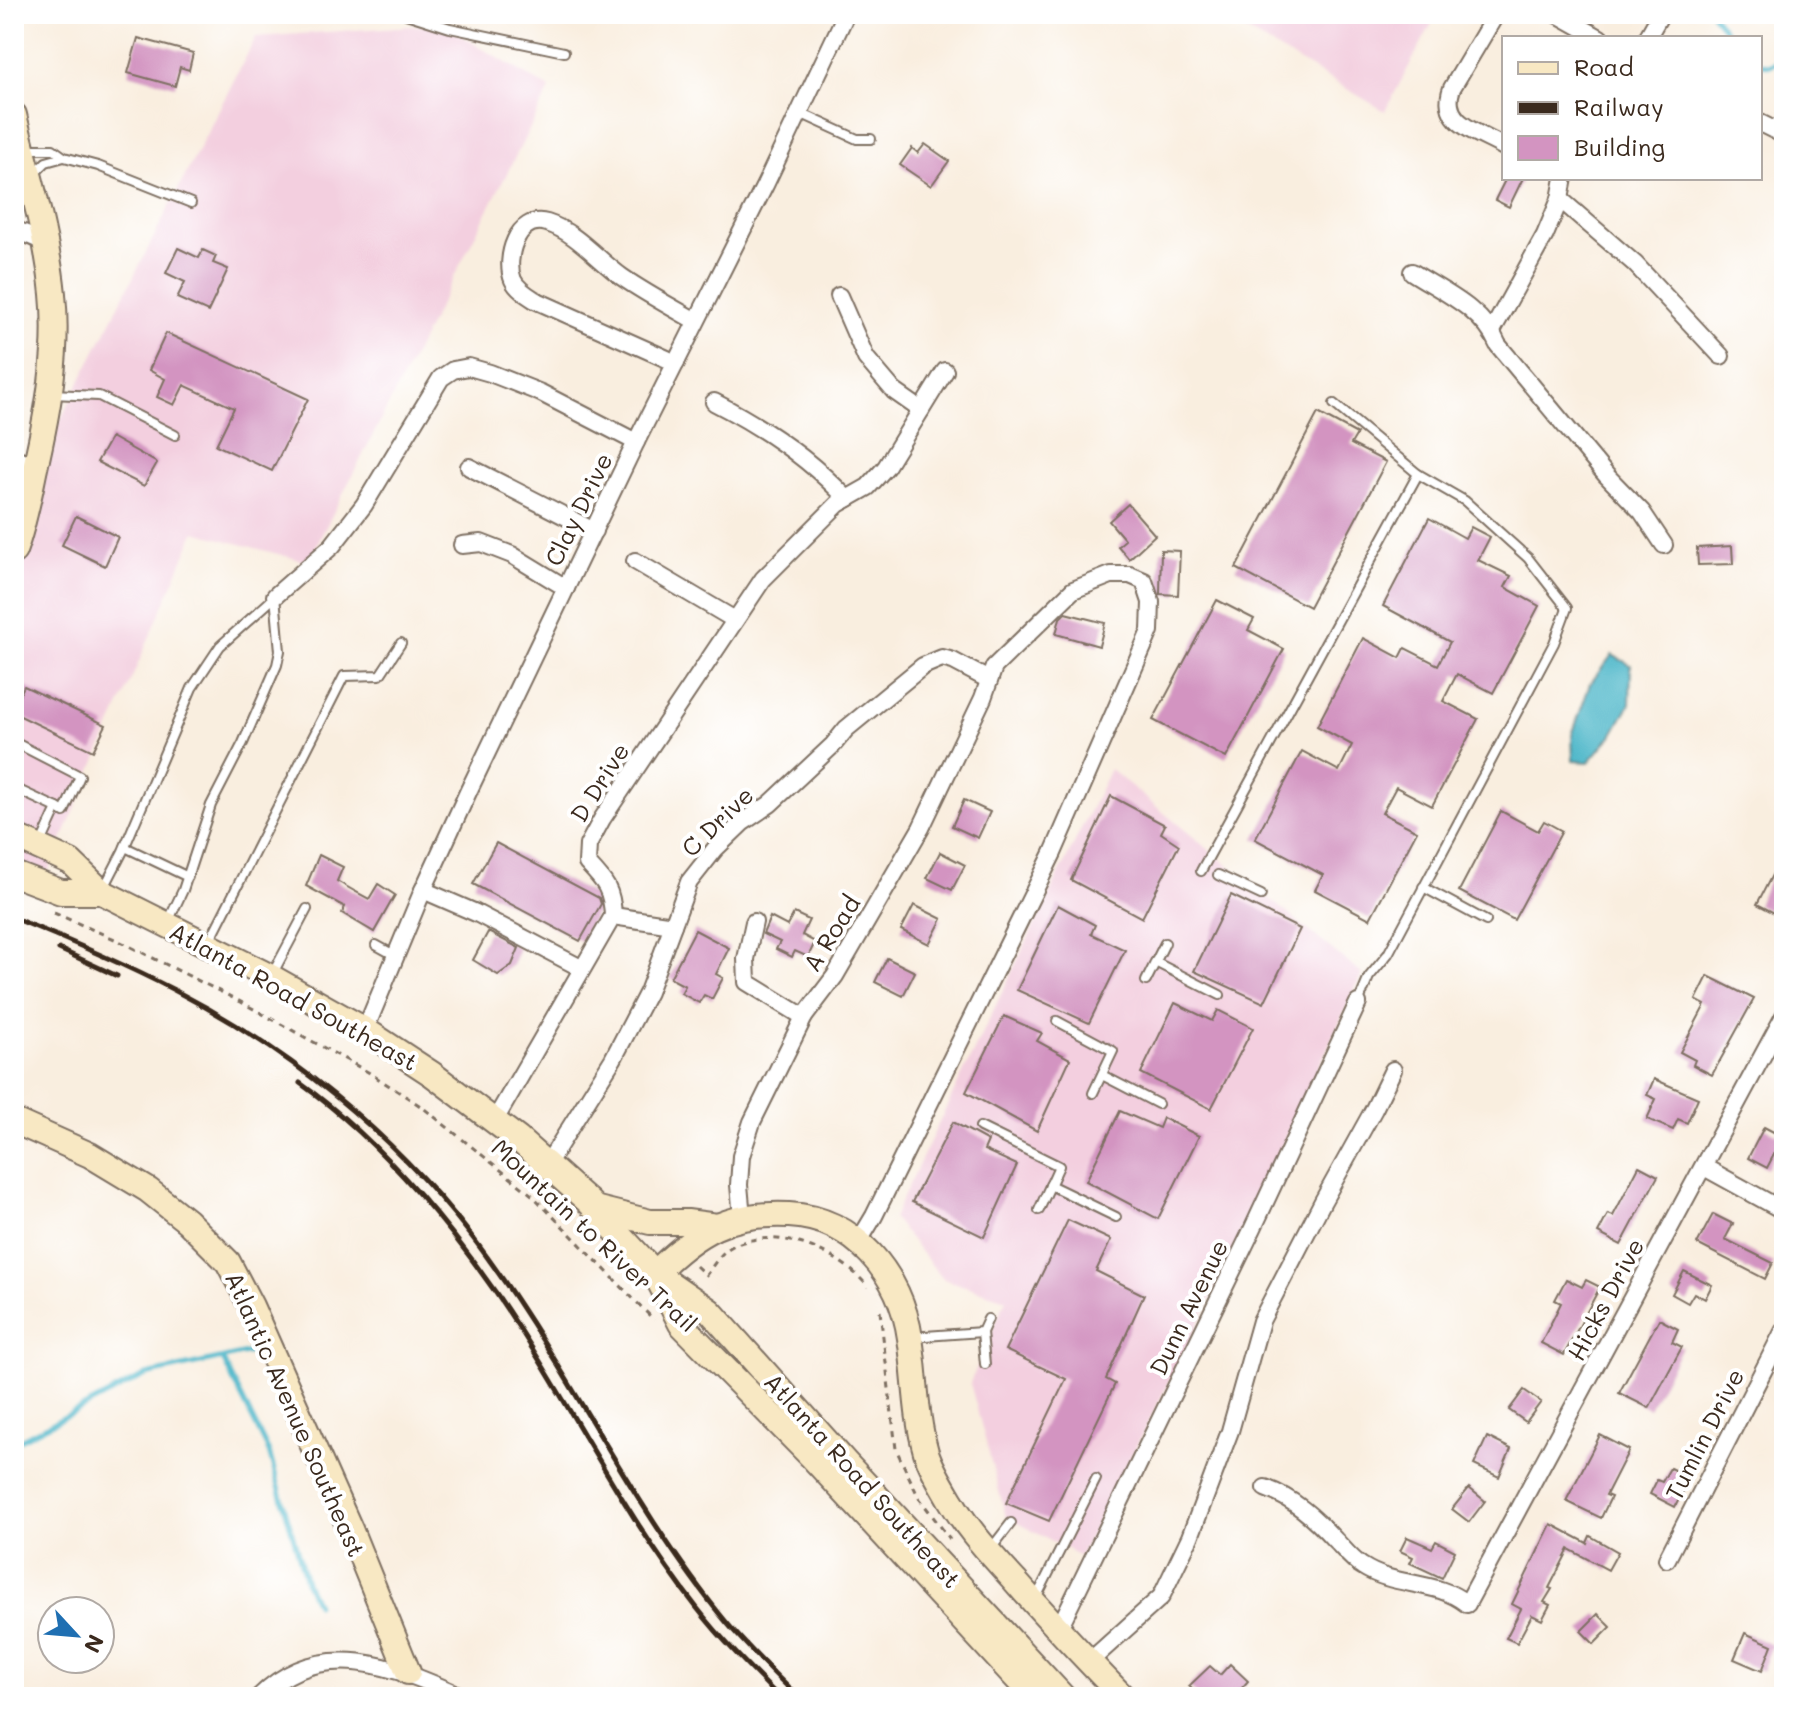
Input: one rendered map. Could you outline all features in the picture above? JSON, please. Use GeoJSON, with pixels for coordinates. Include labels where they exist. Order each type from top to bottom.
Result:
{"type":"FeatureCollection","features":[{"type":"Feature","properties":{"kind":"main road"},"geometry":{"type":"LineString","coordinates":[[14,115],[45,242],[53,294],[54,349],[51,394],[25,462],[21,530],[14,551]]}},
{"type":"Feature","properties":{"kind":"main road","name":"Atlanta Road Southeast"},"geometry":{"type":"LineString","coordinates":[[14,836],[71,862],[102,892],[271,977],[365,1030],[495,1120],[548,1163],[655,1273],[710,1311],[1063,1697]]}},
{"type":"Feature","properties":{"kind":"main road","name":"Atlanta Road Southeast"},"geometry":{"type":"LineString","coordinates":[[14,874],[61,892],[102,892]]}},
{"type":"Feature","properties":{"kind":"main road","name":"Atlantic Avenue Southeast"},"geometry":{"type":"LineString","coordinates":[[14,1121],[90,1155],[148,1190],[187,1221],[228,1262],[251,1306],[350,1529],[408,1672]]}},
{"type":"Feature","properties":{"kind":"main road"},"geometry":{"type":"LineString","coordinates":[[594,1208],[650,1222],[717,1226]]}},
{"type":"Feature","properties":{"kind":"main road"},"geometry":{"type":"LineString","coordinates":[[655,1273],[686,1243],[742,1217],[768,1214],[804,1216],[831,1224],[859,1241],[877,1258],[903,1310],[910,1337],[916,1402],[927,1455],[951,1502],[989,1552],[1123,1697]]}},
{"type":"Feature","properties":{"kind":"main road","name":"Atlanta Road Southeast"},"geometry":{"type":"LineString","coordinates":[[655,1273],[681,1324],[812,1457],[1034,1697]]}},
{"type":"Feature","properties":{"kind":"street","name":"Clay Drive"},"geometry":{"type":"LineString","coordinates":[[365,1030],[423,890],[636,442],[846,14]]}},
{"type":"Feature","properties":{"kind":"street"},"geometry":{"type":"LineString","coordinates":[[1496,14],[1452,88],[1448,108],[1460,122],[1502,146]]}},
{"type":"Feature","properties":{"kind":"street"},"geometry":{"type":"LineString","coordinates":[[1557,14],[1596,36]]}},
{"type":"Feature","properties":{"kind":"street"},"geometry":{"type":"LineString","coordinates":[[1648,36],[1659,17]]}},
{"type":"Feature","properties":{"kind":"street"},"geometry":{"type":"LineString","coordinates":[[1762,124],[1784,135]]}},
{"type":"Feature","properties":{"kind":"street"},"geometry":{"type":"LineString","coordinates":[[1492,331],[1545,235],[1560,199],[1563,180]]}},
{"type":"Feature","properties":{"kind":"street"},"geometry":{"type":"LineString","coordinates":[[1560,199],[1635,264],[1721,356]]}},
{"type":"Feature","properties":{"kind":"street"},"geometry":{"type":"LineString","coordinates":[[676,363],[521,291],[513,282],[509,263],[514,241],[533,223],[545,222],[574,238],[623,278],[696,321]]}},
{"type":"Feature","properties":{"kind":"street"},"geometry":{"type":"LineString","coordinates":[[14,229],[45,242]]}},
{"type":"Feature","properties":{"kind":"street"},"geometry":{"type":"LineString","coordinates":[[1412,272],[1481,317],[1498,345],[1606,475],[1642,512],[1664,545]]}},
{"type":"Feature","properties":{"kind":"street"},"geometry":{"type":"LineString","coordinates":[[839,296],[866,358],[894,391],[921,410]]}},
{"type":"Feature","properties":{"kind":"street"},"geometry":{"type":"LineString","coordinates":[[275,596],[332,546],[364,505],[441,378],[453,370],[469,367],[541,393],[636,442]]}},
{"type":"Feature","properties":{"kind":"street","name":"D Drive"},"geometry":{"type":"LineString","coordinates":[[613,916],[613,897],[606,883],[587,863],[588,845],[609,807],[763,579],[838,504],[868,487],[886,467],[945,371]]}},
{"type":"Feature","properties":{"kind":"street"},"geometry":{"type":"LineString","coordinates":[[714,402],[744,417],[800,454],[847,499]]}},
{"type":"Feature","properties":{"kind":"street"},"geometry":{"type":"LineString","coordinates":[[469,467],[594,531]]}},
{"type":"Feature","properties":{"kind":"street"},"geometry":{"type":"LineString","coordinates":[[462,545],[481,543],[512,555],[566,588]]}},
{"type":"Feature","properties":{"kind":"street"},"geometry":{"type":"LineString","coordinates":[[635,561],[735,620]]}},
{"type":"Feature","properties":{"kind":"street","name":"A Road"},"geometry":{"type":"LineString","coordinates":[[742,1217],[739,1185],[741,1156],[752,1122],[804,1017],[835,976],[921,828],[994,667],[1073,590],[1111,575],[1130,575],[1144,581],[1151,602],[1150,631],[1053,853],[859,1241]]}},
{"type":"Feature","properties":{"kind":"street","name":"C Drive"},"geometry":{"type":"LineString","coordinates":[[548,1163],[613,1059],[648,992],[689,882],[715,849],[742,823],[770,804],[846,729],[923,666],[942,658],[989,680]]}},
{"type":"Feature","properties":{"kind":"street"},"geometry":{"type":"LineString","coordinates":[[423,890],[476,913],[581,968]]}},
{"type":"Feature","properties":{"kind":"street"},"geometry":{"type":"LineString","coordinates":[[495,1120],[613,916],[673,925]]}},
{"type":"Feature","properties":{"kind":"street"},"geometry":{"type":"LineString","coordinates":[[754,922],[746,959],[747,982],[804,1017]]}},
{"type":"Feature","properties":{"kind":"street","name":"Dunn Avenue"},"geometry":{"type":"LineString","coordinates":[[1058,1630],[1358,1003]]}},
{"type":"Feature","properties":{"kind":"street","name":"Hicks Drive"},"geometry":{"type":"LineString","coordinates":[[1265,1488],[1286,1496],[1362,1566],[1390,1579],[1438,1588],[1467,1604],[1784,1016]]}},
{"type":"Feature","properties":{"kind":"street"},"geometry":{"type":"LineString","coordinates":[[1089,1662],[1161,1597],[1190,1537],[1230,1431],[1261,1321],[1393,1070]]}},
{"type":"Feature","properties":{"kind":"street"},"geometry":{"type":"LineString","coordinates":[[1704,1167],[1784,1211]]}},
{"type":"Feature","properties":{"kind":"street","name":"Tumlin Drive"},"geometry":{"type":"LineString","coordinates":[[1667,1559],[1784,1330]]}},
{"type":"Feature","properties":{"kind":"street"},"geometry":{"type":"LineString","coordinates":[[259,1697],[287,1676],[316,1665],[360,1662],[408,1672],[463,1697]]}},
{"type":"Feature","properties":{"kind":"lane"},"geometry":{"type":"LineString","coordinates":[[406,14],[450,28],[564,52]]}},
{"type":"Feature","properties":{"kind":"lane"},"geometry":{"type":"LineString","coordinates":[[799,112],[857,139],[871,139]]}},
{"type":"Feature","properties":{"kind":"lane"},"geometry":{"type":"LineString","coordinates":[[22,149],[53,149],[64,157],[98,166],[191,203]]}},
{"type":"Feature","properties":{"kind":"lane"},"geometry":{"type":"LineString","coordinates":[[30,179],[46,162],[64,157]]}},
{"type":"Feature","properties":{"kind":"lane"},"geometry":{"type":"LineString","coordinates":[[51,394],[99,396],[175,435]]}},
{"type":"Feature","properties":{"kind":"lane"},"geometry":{"type":"LineString","coordinates":[[1334,404],[1418,474],[1465,501],[1528,558],[1567,608],[1554,643],[1388,954],[1369,977],[1358,1003]]}},
{"type":"Feature","properties":{"kind":"lane"},"geometry":{"type":"LineString","coordinates":[[1201,871],[1418,474]]}},
{"type":"Feature","properties":{"kind":"lane"},"geometry":{"type":"LineString","coordinates":[[102,892],[125,847],[192,688],[220,646],[275,596]]}},
{"type":"Feature","properties":{"kind":"lane"},"geometry":{"type":"LineString","coordinates":[[167,924],[188,877],[211,805],[243,743],[277,665],[280,651],[275,596]]}},
{"type":"Feature","properties":{"kind":"lane"},"geometry":{"type":"LineString","coordinates":[[208,945],[344,676],[380,675],[401,643]]}},
{"type":"Feature","properties":{"kind":"lane"},"geometry":{"type":"LineString","coordinates":[[14,742],[80,776],[64,812],[14,788]]}},
{"type":"Feature","properties":{"kind":"lane"},"geometry":{"type":"LineString","coordinates":[[39,847],[57,808]]}},
{"type":"Feature","properties":{"kind":"lane"},"geometry":{"type":"LineString","coordinates":[[125,847],[188,877]]}},
{"type":"Feature","properties":{"kind":"lane"},"geometry":{"type":"LineString","coordinates":[[1218,875],[1261,895]]}},
{"type":"Feature","properties":{"kind":"lane"},"geometry":{"type":"LineString","coordinates":[[1423,887],[1486,921]]}},
{"type":"Feature","properties":{"kind":"lane"},"geometry":{"type":"LineString","coordinates":[[271,977],[307,909]]}},
{"type":"Feature","properties":{"kind":"lane"},"geometry":{"type":"LineString","coordinates":[[1146,981],[1165,943]]}},
{"type":"Feature","properties":{"kind":"lane"},"geometry":{"type":"LineString","coordinates":[[376,945],[396,956]]}},
{"type":"Feature","properties":{"kind":"lane"},"geometry":{"type":"LineString","coordinates":[[1155,962],[1220,995]]}},
{"type":"Feature","properties":{"kind":"lane"},"geometry":{"type":"LineString","coordinates":[[1057,1021],[1113,1051],[1093,1093]]}},
{"type":"Feature","properties":{"kind":"lane"},"geometry":{"type":"LineString","coordinates":[[1102,1075],[1158,1104]]}},
{"type":"Feature","properties":{"kind":"lane"},"geometry":{"type":"LineString","coordinates":[[980,1127],[1059,1166],[1039,1210]]}},
{"type":"Feature","properties":{"kind":"lane"},"geometry":{"type":"LineString","coordinates":[[1050,1185],[1116,1217]]}},
{"type":"Feature","properties":{"kind":"lane"},"geometry":{"type":"LineString","coordinates":[[985,1364],[982,1332],[988,1319]]}},
{"type":"Feature","properties":{"kind":"lane"},"geometry":{"type":"LineString","coordinates":[[910,1337],[982,1332]]}},
{"type":"Feature","properties":{"kind":"lane"},"geometry":{"type":"LineString","coordinates":[[1034,1602],[1096,1479]]}},
{"type":"Feature","properties":{"kind":"lane"},"geometry":{"type":"LineString","coordinates":[[989,1552],[1011,1523]]}},
{"type":"Feature","properties":{"kind":"path","name":"Mountain to River Trail"},"geometry":{"type":"LineString","coordinates":[[44,909],[117,940],[241,1002],[368,1072],[422,1107],[532,1195],[660,1325]]}},
{"type":"Feature","properties":{"kind":"shaded area"},"geometry":{"type":"Polygon","coordinates":[[[1217,14],[1437,14],[1385,111],[1217,14]]]}},
{"type":"Feature","properties":{"kind":"shaded area"},"geometry":{"type":"Polygon","coordinates":[[[441,24],[550,89],[308,562],[195,532],[38,895],[14,886],[14,511],[256,37],[441,24]]]}},
{"type":"Feature","properties":{"kind":"shaded area"},"geometry":{"type":"Polygon","coordinates":[[[1110,769],[1362,974],[1202,1317],[1080,1556],[1006,1517],[970,1383],[1006,1299],[943,1279],[893,1218],[1110,769]]]}},
{"type":"Feature","properties":{"kind":"water"},"geometry":{"type":"Polygon","coordinates":[[[1612,655],[1631,665],[1630,704],[1613,734],[1589,762],[1573,761],[1572,735],[1590,684],[1612,655]]]}},
{"type":"Feature","properties":{"kind":"building"},"geometry":{"type":"Polygon","coordinates":[[[138,38],[193,53],[189,70],[180,67],[175,86],[128,73],[138,38]]]}},
{"type":"Feature","properties":{"kind":"building"},"geometry":{"type":"Polygon","coordinates":[[[925,144],[949,161],[931,186],[900,165],[912,148],[918,153],[925,144]]]}},
{"type":"Feature","properties":{"kind":"building"},"geometry":{"type":"Polygon","coordinates":[[[1505,180],[1522,180],[1509,207],[1495,200],[1505,180]]]}},
{"type":"Feature","properties":{"kind":"building"},"geometry":{"type":"Polygon","coordinates":[[[178,248],[199,258],[203,250],[216,256],[213,263],[228,269],[208,312],[177,298],[185,282],[166,273],[178,248]]]}},
{"type":"Feature","properties":{"kind":"building"},"geometry":{"type":"Polygon","coordinates":[[[166,333],[308,399],[272,471],[216,445],[234,408],[184,385],[174,405],[157,397],[165,379],[149,370],[166,333]]]}},
{"type":"Feature","properties":{"kind":"building"},"geometry":{"type":"Polygon","coordinates":[[[1318,413],[1357,434],[1351,444],[1386,462],[1309,607],[1236,568],[1318,413]]]}},
{"type":"Feature","properties":{"kind":"building"},"geometry":{"type":"Polygon","coordinates":[[[111,437],[157,463],[144,486],[97,462],[111,437]]]}},
{"type":"Feature","properties":{"kind":"building"},"geometry":{"type":"Polygon","coordinates":[[[1128,504],[1155,535],[1129,559],[1118,546],[1125,540],[1109,521],[1128,504]]]}},
{"type":"Feature","properties":{"kind":"building"},"geometry":{"type":"Polygon","coordinates":[[[76,516],[118,537],[105,566],[62,545],[76,516]]]}},
{"type":"Feature","properties":{"kind":"building"},"geometry":{"type":"Polygon","coordinates":[[[1429,518],[1465,538],[1471,527],[1490,537],[1478,560],[1511,576],[1505,587],[1539,606],[1493,693],[1457,674],[1443,701],[1478,719],[1432,806],[1396,787],[1382,813],[1417,831],[1370,919],[1315,890],[1323,875],[1255,839],[1302,751],[1339,771],[1352,745],[1317,726],[1363,638],[1400,658],[1405,648],[1438,665],[1450,642],[1383,606],[1429,518]]]}},
{"type":"Feature","properties":{"kind":"building"},"geometry":{"type":"Polygon","coordinates":[[[1732,546],[1733,564],[1698,565],[1697,548],[1732,546]]]}},
{"type":"Feature","properties":{"kind":"building"},"geometry":{"type":"Polygon","coordinates":[[[1161,550],[1180,551],[1178,595],[1160,594],[1161,550]]]}},
{"type":"Feature","properties":{"kind":"building"},"geometry":{"type":"Polygon","coordinates":[[[1217,600],[1254,619],[1248,630],[1284,649],[1226,758],[1153,720],[1217,600]]]}},
{"type":"Feature","properties":{"kind":"building"},"geometry":{"type":"Polygon","coordinates":[[[1065,613],[1105,623],[1099,646],[1056,634],[1060,618],[1065,613]]]}},
{"type":"Feature","properties":{"kind":"building"},"geometry":{"type":"Polygon","coordinates":[[[24,686],[106,725],[93,751],[14,713],[14,706],[24,686]]]}},
{"type":"Feature","properties":{"kind":"building"},"geometry":{"type":"Polygon","coordinates":[[[1111,796],[1165,825],[1161,833],[1179,845],[1142,918],[1071,880],[1111,796]]]}},
{"type":"Feature","properties":{"kind":"building"},"geometry":{"type":"Polygon","coordinates":[[[964,800],[990,812],[978,838],[952,826],[964,800]]]}},
{"type":"Feature","properties":{"kind":"building"},"geometry":{"type":"Polygon","coordinates":[[[1501,811],[1538,831],[1544,821],[1562,831],[1514,920],[1459,891],[1501,811]]]}},
{"type":"Feature","properties":{"kind":"building"},"geometry":{"type":"Polygon","coordinates":[[[496,843],[599,898],[601,904],[580,941],[473,884],[496,843]]]}},
{"type":"Feature","properties":{"kind":"building"},"geometry":{"type":"Polygon","coordinates":[[[940,852],[965,865],[952,890],[927,878],[940,852]]]}},
{"type":"Feature","properties":{"kind":"building"},"geometry":{"type":"Polygon","coordinates":[[[319,855],[343,867],[337,881],[369,899],[378,884],[395,895],[374,932],[342,913],[345,907],[306,886],[319,855]]]}},
{"type":"Feature","properties":{"kind":"building"},"geometry":{"type":"Polygon","coordinates":[[[1773,873],[1784,879],[1784,918],[1757,904],[1773,873]]]}},
{"type":"Feature","properties":{"kind":"building"},"geometry":{"type":"Polygon","coordinates":[[[1231,895],[1300,929],[1264,1003],[1194,971],[1231,895]]]}},
{"type":"Feature","properties":{"kind":"building"},"geometry":{"type":"Polygon","coordinates":[[[914,905],[942,919],[929,944],[901,930],[914,905]]]}},
{"type":"Feature","properties":{"kind":"building"},"geometry":{"type":"Polygon","coordinates":[[[1058,905],[1095,925],[1091,934],[1125,950],[1089,1023],[1017,990],[1058,905]]]}},
{"type":"Feature","properties":{"kind":"building"},"geometry":{"type":"Polygon","coordinates":[[[794,913],[809,920],[802,935],[815,942],[808,957],[795,951],[792,957],[776,949],[780,942],[763,934],[770,917],[787,926],[794,913]]]}},
{"type":"Feature","properties":{"kind":"building"},"geometry":{"type":"Polygon","coordinates":[[[695,930],[729,948],[716,974],[723,978],[712,999],[704,995],[699,1003],[681,993],[685,986],[670,978],[695,930]]]}},
{"type":"Feature","properties":{"kind":"building"},"geometry":{"type":"Polygon","coordinates":[[[488,932],[519,948],[512,965],[498,975],[473,960],[488,932]]]}},
{"type":"Feature","properties":{"kind":"building"},"geometry":{"type":"Polygon","coordinates":[[[887,958],[915,972],[903,996],[875,982],[887,958]]]}},
{"type":"Feature","properties":{"kind":"building"},"geometry":{"type":"Polygon","coordinates":[[[1708,976],[1754,999],[1712,1075],[1693,1065],[1695,1060],[1680,1052],[1705,1005],[1696,1000],[1708,976]]]}},
{"type":"Feature","properties":{"kind":"building"},"geometry":{"type":"Polygon","coordinates":[[[1175,1003],[1212,1021],[1218,1010],[1253,1028],[1211,1109],[1141,1073],[1175,1003]]]}},
{"type":"Feature","properties":{"kind":"building"},"geometry":{"type":"Polygon","coordinates":[[[1004,1016],[1042,1033],[1037,1041],[1070,1059],[1037,1131],[966,1092],[1004,1016]]]}},
{"type":"Feature","properties":{"kind":"building"},"geometry":{"type":"Polygon","coordinates":[[[1654,1079],[1698,1098],[1687,1123],[1678,1119],[1673,1130],[1647,1119],[1656,1099],[1647,1095],[1654,1079]]]}},
{"type":"Feature","properties":{"kind":"building"},"geometry":{"type":"Polygon","coordinates":[[[1120,1111],[1159,1128],[1163,1118],[1199,1136],[1158,1219],[1086,1181],[1120,1111]]]}},
{"type":"Feature","properties":{"kind":"building"},"geometry":{"type":"Polygon","coordinates":[[[953,1122],[988,1141],[984,1150],[1017,1165],[984,1237],[912,1202],[953,1122]]]}},
{"type":"Feature","properties":{"kind":"building"},"geometry":{"type":"Polygon","coordinates":[[[1764,1127],[1783,1137],[1767,1168],[1748,1158],[1764,1127]]]}},
{"type":"Feature","properties":{"kind":"building"},"geometry":{"type":"Polygon","coordinates":[[[1639,1166],[1658,1176],[1621,1245],[1598,1233],[1608,1214],[1613,1216],[1639,1166]]]}},
{"type":"Feature","properties":{"kind":"building"},"geometry":{"type":"Polygon","coordinates":[[[1713,1214],[1733,1224],[1725,1239],[1773,1263],[1765,1279],[1697,1244],[1713,1214]]]}},
{"type":"Feature","properties":{"kind":"building"},"geometry":{"type":"Polygon","coordinates":[[[1068,1220],[1111,1240],[1096,1271],[1144,1295],[1106,1379],[1115,1384],[1049,1521],[1006,1503],[1066,1379],[1005,1350],[1068,1220]]]}},
{"type":"Feature","properties":{"kind":"building"},"geometry":{"type":"Polygon","coordinates":[[[1684,1271],[1712,1285],[1705,1299],[1694,1293],[1688,1303],[1672,1294],[1684,1271]]]}},
{"type":"Feature","properties":{"kind":"building"},"geometry":{"type":"Polygon","coordinates":[[[1566,1279],[1582,1287],[1586,1280],[1600,1287],[1564,1355],[1541,1343],[1561,1303],[1555,1300],[1566,1279]]]}},
{"type":"Feature","properties":{"kind":"building"},"geometry":{"type":"Polygon","coordinates":[[[1659,1319],[1678,1329],[1672,1342],[1682,1347],[1649,1408],[1619,1393],[1659,1319]]]}},
{"type":"Feature","properties":{"kind":"building"},"geometry":{"type":"Polygon","coordinates":[[[1524,1390],[1541,1402],[1526,1422],[1509,1410],[1524,1390]]]}},
{"type":"Feature","properties":{"kind":"building"},"geometry":{"type":"Polygon","coordinates":[[[1600,1435],[1629,1450],[1606,1495],[1611,1497],[1601,1518],[1566,1501],[1600,1435]]]}},
{"type":"Feature","properties":{"kind":"building"},"geometry":{"type":"Polygon","coordinates":[[[1487,1437],[1511,1449],[1499,1477],[1474,1465],[1487,1437]]]}},
{"type":"Feature","properties":{"kind":"building"},"geometry":{"type":"Polygon","coordinates":[[[1670,1468],[1690,1478],[1675,1507],[1650,1494],[1657,1480],[1662,1482],[1670,1468]]]}},
{"type":"Feature","properties":{"kind":"building"},"geometry":{"type":"Polygon","coordinates":[[[1469,1488],[1485,1501],[1469,1522],[1452,1509],[1469,1488]]]}},
{"type":"Feature","properties":{"kind":"building"},"geometry":{"type":"Polygon","coordinates":[[[1551,1524],[1587,1543],[1590,1536],[1618,1552],[1608,1570],[1569,1549],[1549,1588],[1552,1589],[1544,1602],[1550,1605],[1542,1620],[1532,1615],[1517,1643],[1506,1638],[1521,1609],[1512,1604],[1551,1524]]]}},
{"type":"Feature","properties":{"kind":"building"},"geometry":{"type":"Polygon","coordinates":[[[1407,1537],[1432,1548],[1436,1541],[1455,1551],[1442,1578],[1410,1563],[1413,1557],[1400,1551],[1407,1537]]]}},
{"type":"Feature","properties":{"kind":"building"},"geometry":{"type":"Polygon","coordinates":[[[1598,1614],[1611,1627],[1594,1644],[1581,1631],[1598,1614]]]}},
{"type":"Feature","properties":{"kind":"building"},"geometry":{"type":"Polygon","coordinates":[[[1745,1633],[1772,1645],[1762,1671],[1734,1659],[1745,1633]]]}},
{"type":"Feature","properties":{"kind":"building"},"geometry":{"type":"Polygon","coordinates":[[[1230,1664],[1248,1681],[1234,1697],[1199,1697],[1189,1686],[1210,1666],[1220,1675],[1230,1664]]]}},
{"type":"Feature","properties":{"kind":"waterway"},"geometry":{"type":"LineString","coordinates":[[1712,14],[1730,36]]}},
{"type":"Feature","properties":{"kind":"waterway"},"geometry":{"type":"LineString","coordinates":[[1762,64],[1770,65],[1784,59]]}},
{"type":"Feature","properties":{"kind":"waterway"},"geometry":{"type":"LineString","coordinates":[[14,1443],[146,1375],[251,1352]]}},
{"type":"Feature","properties":{"kind":"waterway"},"geometry":{"type":"LineString","coordinates":[[223,1360],[269,1452],[307,1585],[316,1604]]}},
{"type":"Feature","properties":{"kind":"railway"},"geometry":{"type":"LineString","coordinates":[[14,918],[135,970],[216,1013],[297,1066],[336,1096],[407,1162],[440,1197],[504,1281],[691,1577],[735,1633],[798,1697]]}},
{"type":"Feature","properties":{"kind":"railway"},"geometry":{"type":"LineString","coordinates":[[59,949],[117,976]]}},
{"type":"Feature","properties":{"kind":"railway"},"geometry":{"type":"LineString","coordinates":[[300,1083],[362,1134],[447,1227],[518,1326],[626,1505],[672,1574],[716,1631],[779,1697]]}}]}
